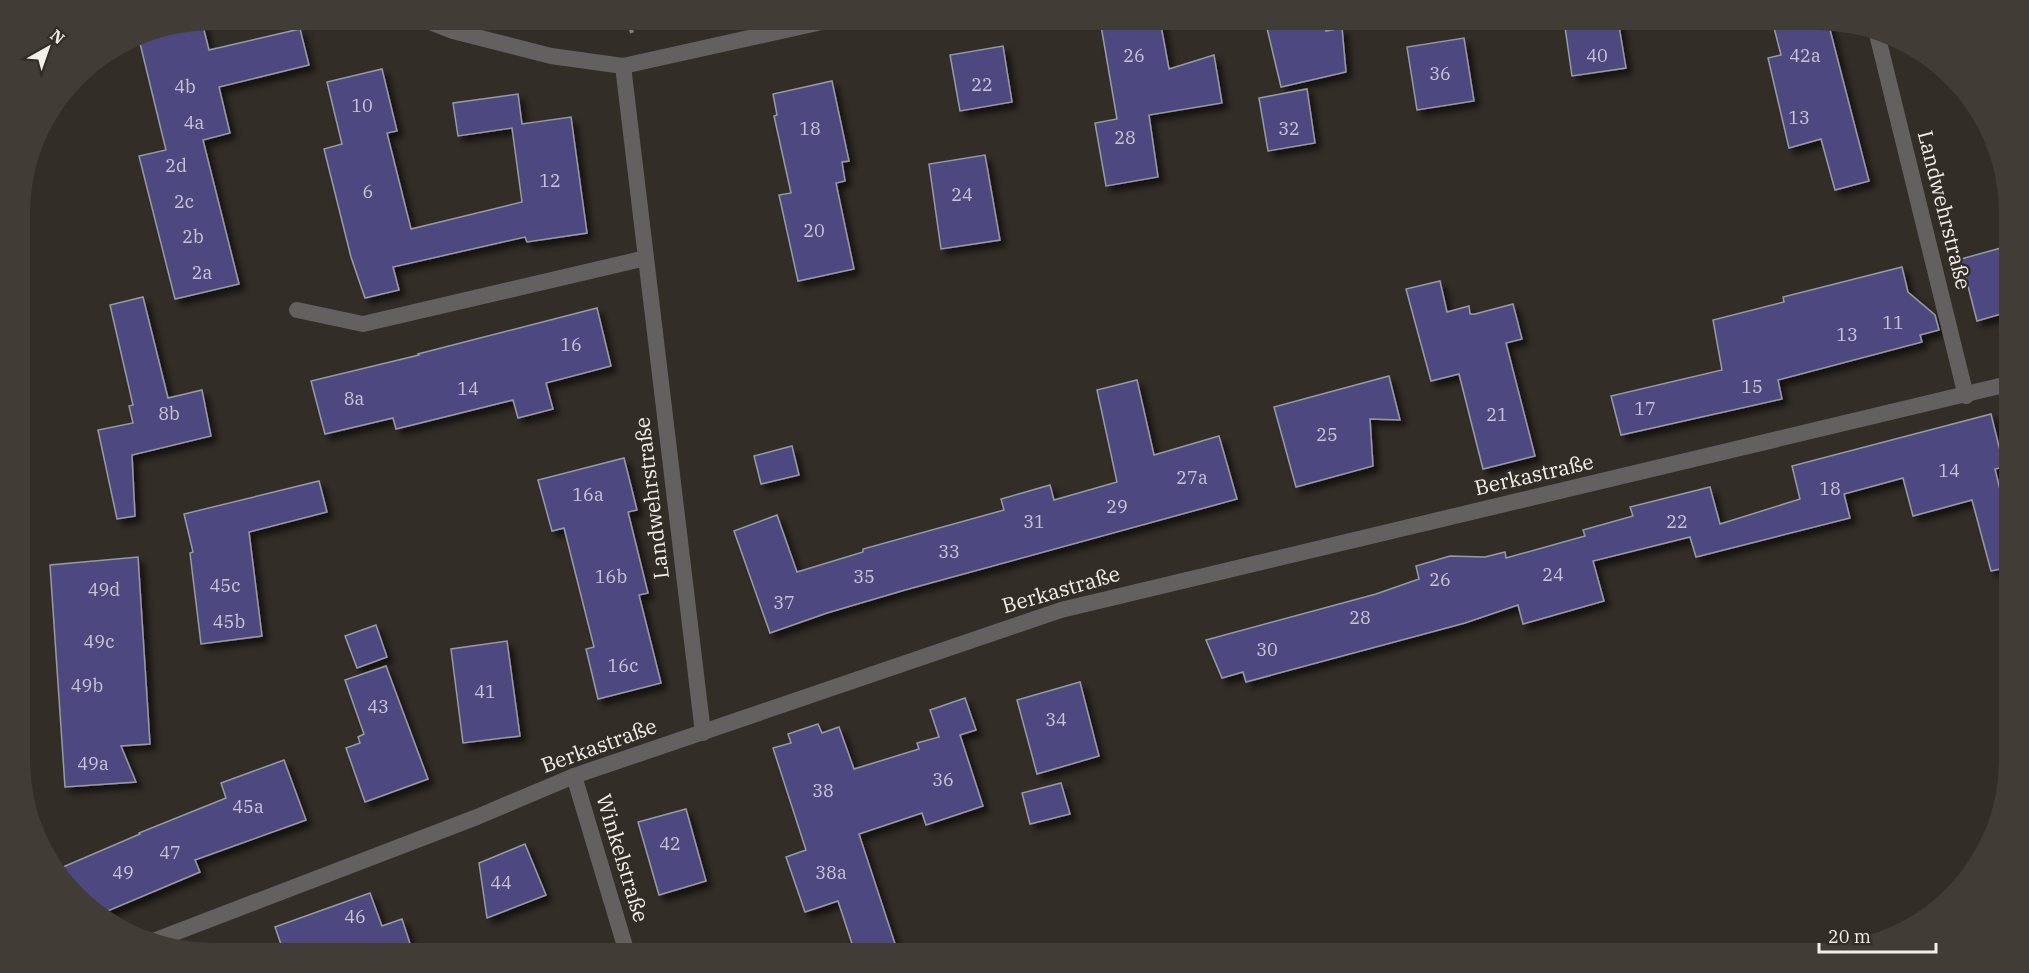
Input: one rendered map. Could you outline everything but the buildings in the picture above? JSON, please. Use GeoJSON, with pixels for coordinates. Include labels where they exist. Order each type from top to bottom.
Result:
{"type":"FeatureCollection","features":[{"type":"Feature","properties":{"kind":"street"},"geometry":{"type":"LineString","coordinates":[[450,30],[551,56],[623,66],[786,30]]}},
{"type":"Feature","properties":{"kind":"street","name":"Landwehrstraße"},"geometry":{"type":"LineString","coordinates":[[1879,42],[1966,396]]}},
{"type":"Feature","properties":{"kind":"street","name":"Landwehrstraße"},"geometry":{"type":"LineString","coordinates":[[623,66],[703,733]]}},
{"type":"Feature","properties":{"kind":"street"},"geometry":{"type":"LineString","coordinates":[[297,310],[363,324],[646,258]]}},
{"type":"Feature","properties":{"kind":"street","name":"Berkastraße"},"geometry":{"type":"LineString","coordinates":[[166,936],[477,817],[574,776],[1061,610],[1999,387]]}},
{"type":"Feature","properties":{"kind":"street","name":"Winkelstraße"},"geometry":{"type":"LineString","coordinates":[[574,776],[624,943]]}}]}
